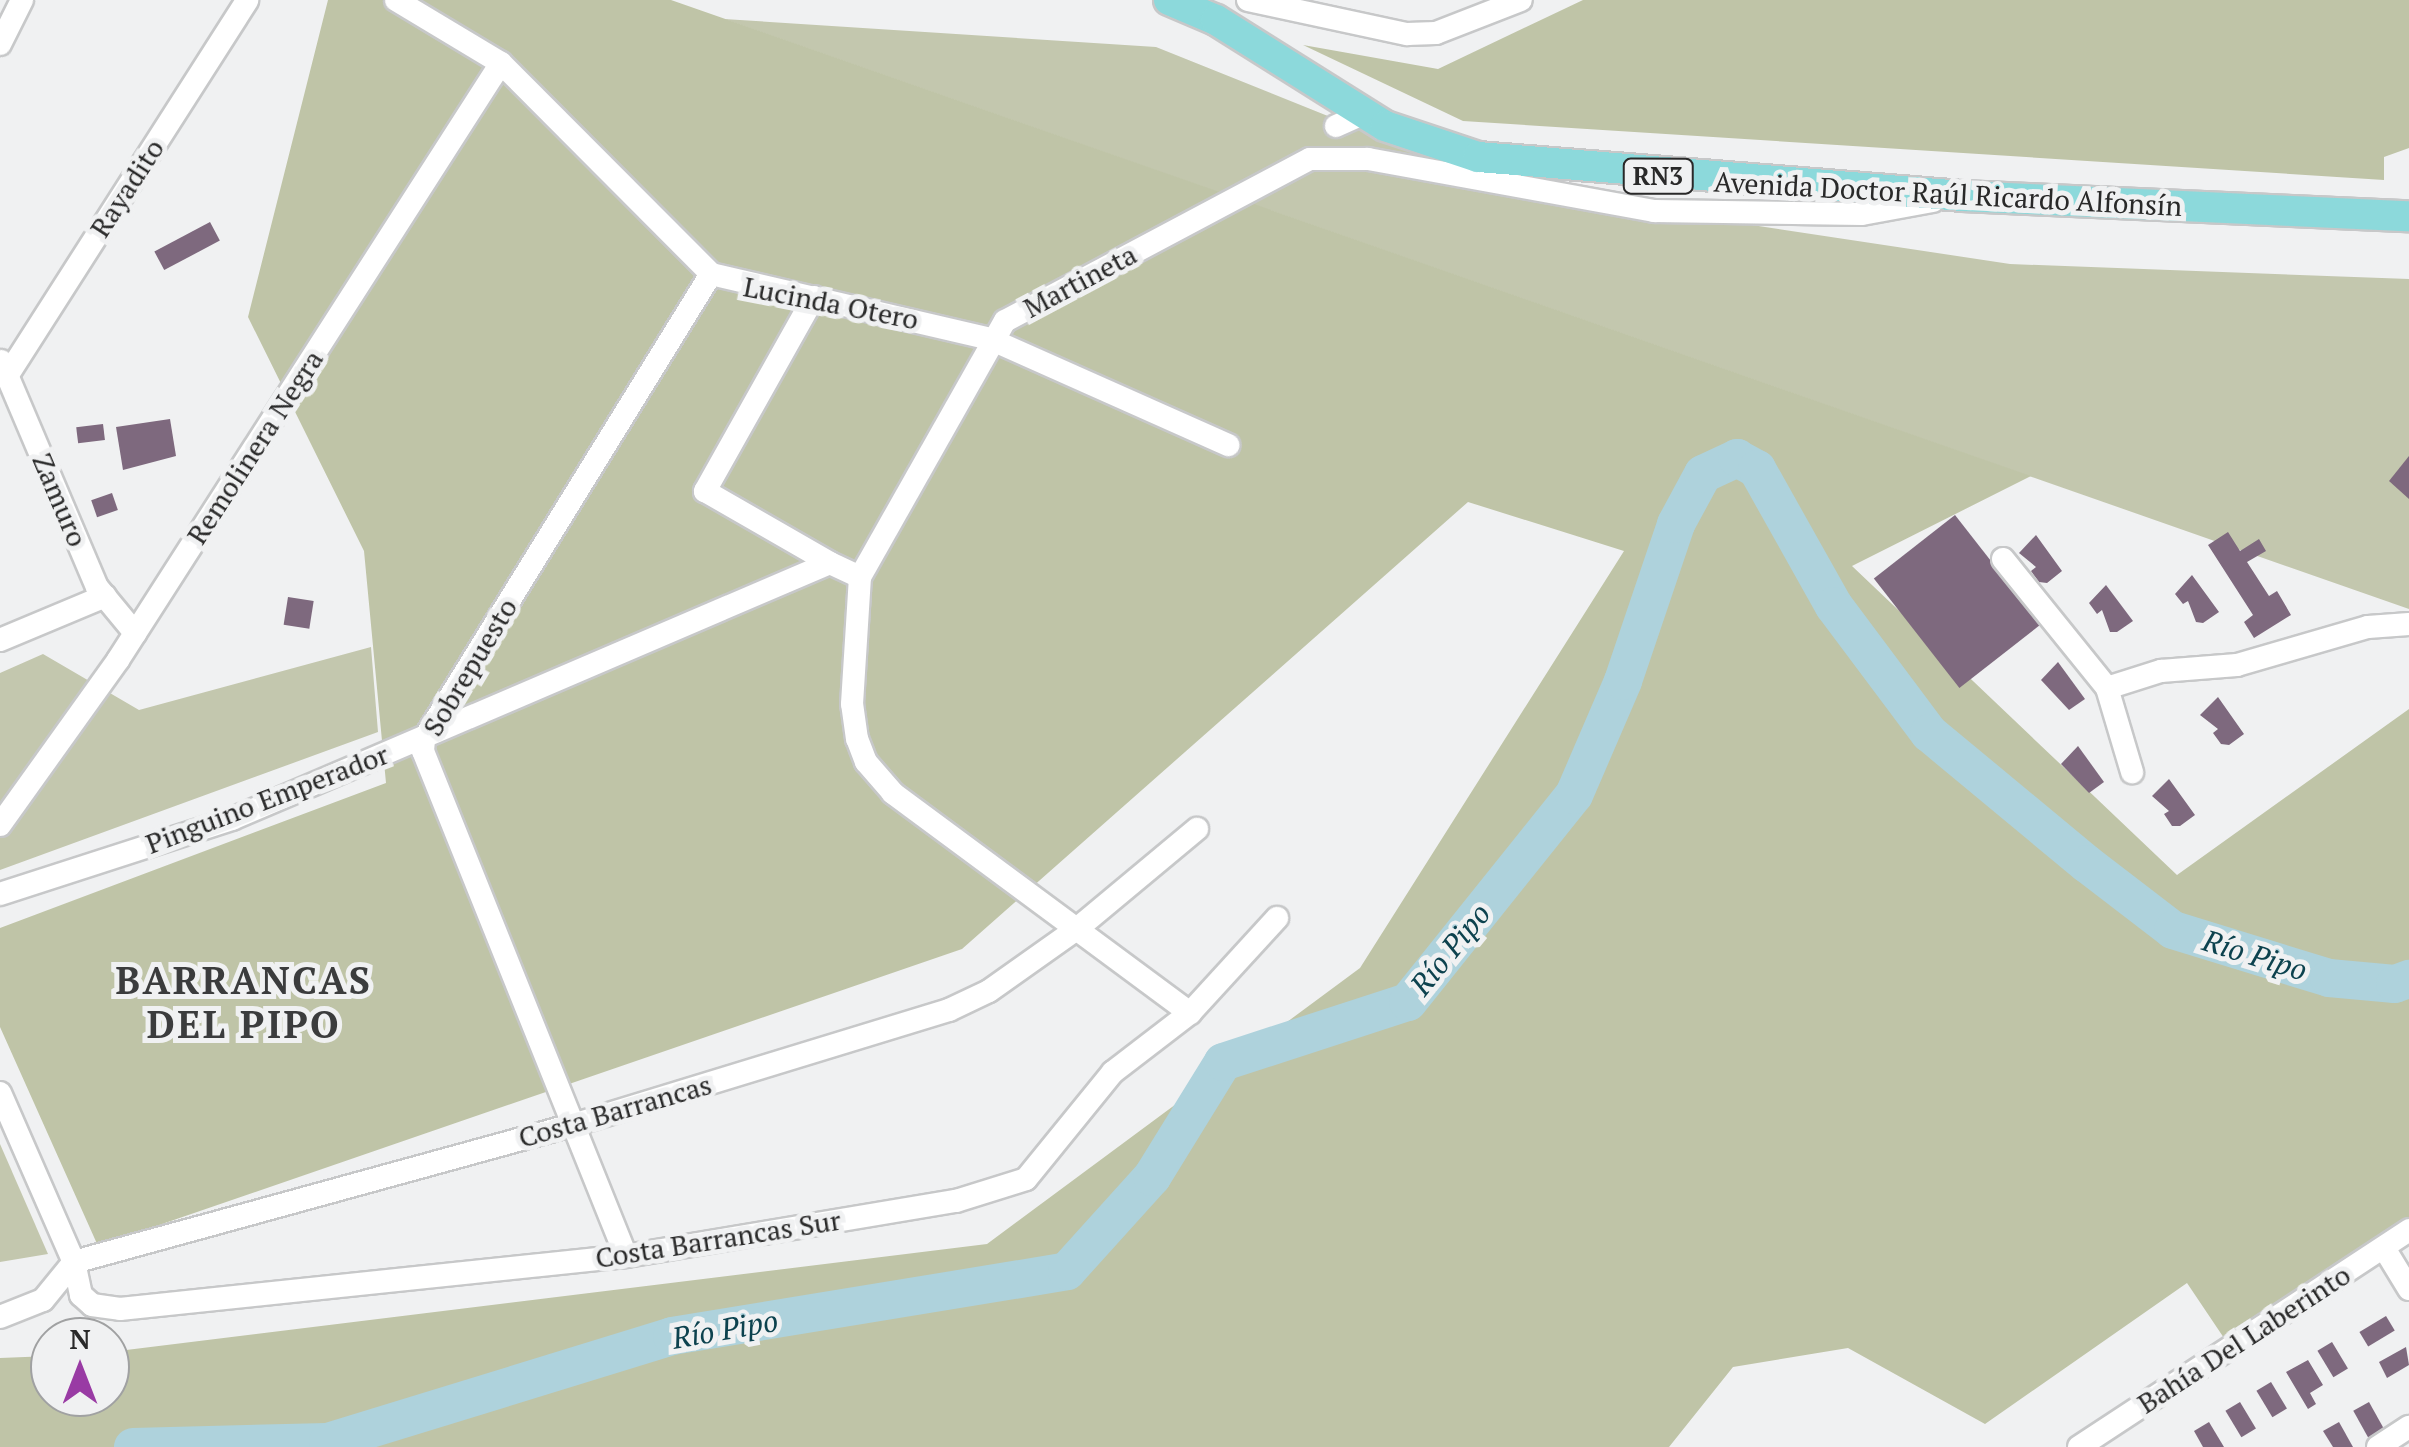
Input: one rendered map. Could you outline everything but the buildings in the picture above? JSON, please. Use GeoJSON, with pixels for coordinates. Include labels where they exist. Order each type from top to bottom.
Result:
{"type":"FeatureCollection","features":[{"type":"Feature","properties":{"kind":"main road","name":"Avenida Doctor Raúl Ricardo Alfonsín"},"geometry":{"type":"LineString","coordinates":[[1175,1],[1216,20],[1350,120],[1478,157],[1961,196],[2409,216]]}},
{"type":"Feature","properties":{"kind":"street"},"geometry":{"type":"LineString","coordinates":[[0,44],[22,0]]}},
{"type":"Feature","properties":{"kind":"street","name":"Rayadito"},"geometry":{"type":"LineString","coordinates":[[4,367],[247,0]]}},
{"type":"Feature","properties":{"kind":"street","name":"Lucinda Otero"},"geometry":{"type":"LineString","coordinates":[[396,0],[501,63],[711,274],[990,339],[1228,445]]}},
{"type":"Feature","properties":{"kind":"street"},"geometry":{"type":"LineString","coordinates":[[1248,0],[1407,34],[1436,32],[1521,0]]}},
{"type":"Feature","properties":{"kind":"street","name":"Remolinera Negra"},"geometry":{"type":"LineString","coordinates":[[0,825],[135,633],[501,63]]}},
{"type":"Feature","properties":{"kind":"street","name":"Martineta"},"geometry":{"type":"LineString","coordinates":[[1190,1013],[893,793],[866,762],[852,704],[860,577],[990,339],[1005,321],[1310,158],[1368,159],[1654,211],[1862,214],[1961,196]]}},
{"type":"Feature","properties":{"kind":"street","name":"Sobrepuesto"},"geometry":{"type":"LineString","coordinates":[[626,1256],[576,1124],[428,776],[424,738],[711,274]]}},
{"type":"Feature","properties":{"kind":"street"},"geometry":{"type":"LineString","coordinates":[[814,298],[705,492],[860,577]]}},
{"type":"Feature","properties":{"kind":"street","name":"Zamuro"},"geometry":{"type":"LineString","coordinates":[[4,367],[104,596],[135,633]]}},
{"type":"Feature","properties":{"kind":"street"},"geometry":{"type":"LineString","coordinates":[[2003,559],[2108,688],[2132,772]]}},
{"type":"Feature","properties":{"kind":"street","name":"Pinguino Emperador"},"geometry":{"type":"LineString","coordinates":[[0,894],[232,818],[830,563]]}},
{"type":"Feature","properties":{"kind":"street"},"geometry":{"type":"LineString","coordinates":[[0,640],[104,596]]}},
{"type":"Feature","properties":{"kind":"street"},"geometry":{"type":"LineString","coordinates":[[2108,688],[2409,624]]}},
{"type":"Feature","properties":{"kind":"street","name":"Costa Barrancas"},"geometry":{"type":"LineString","coordinates":[[74,1262],[576,1124],[949,1010],[989,991],[1078,928],[1197,829]]}},
{"type":"Feature","properties":{"kind":"street","name":"Costa Barrancas Sur"},"geometry":{"type":"LineString","coordinates":[[74,1262],[81,1295],[92,1305],[120,1310],[626,1256],[992,1194],[1026,1179],[1113,1072],[1190,1013],[1277,918]]}},
{"type":"Feature","properties":{"kind":"street"},"geometry":{"type":"LineString","coordinates":[[0,1093],[74,1262],[44,1300],[0,1317]]}},
{"type":"Feature","properties":{"kind":"street","name":"Bahía Del Laberinto"},"geometry":{"type":"LineString","coordinates":[[2078,1447],[2409,1230]]}},
{"type":"Feature","properties":{"kind":"street"},"geometry":{"type":"LineString","coordinates":[[2384,1248],[2409,1289]]}},
{"type":"Feature","properties":{"kind":"street"},"geometry":{"type":"LineString","coordinates":[[2378,1447],[2409,1427]]}},
{"type":"Feature","properties":{"kind":"green space"},"geometry":{"type":"Polygon","coordinates":[[[328,0],[671,0],[2031,476],[1852,566],[2177,875],[2409,709],[2409,1219],[2226,1341],[2187,1283],[1985,1424],[1848,1348],[1733,1367],[1669,1447],[0,1447],[0,1358],[30,1357],[30,1417],[130,1417],[130,1350],[987,1244],[1360,968],[1624,551],[1468,502],[962,949],[98,1246],[0,1027],[0,928],[386,783],[364,551],[248,317],[328,0]]]}},
{"type":"Feature","properties":{"kind":"green space"},"geometry":{"type":"Polygon","coordinates":[[[1583,0],[2409,0],[2409,148],[2384,157],[2384,180],[1463,121],[1303,45],[1438,69],[1583,0]]]}},
{"type":"Feature","properties":{"kind":"green space"},"geometry":{"type":"Polygon","coordinates":[[[724,19],[1156,47],[1507,188],[2010,264],[2409,279],[2409,609],[724,19]]]}},
{"type":"Feature","properties":{"kind":"green space"},"geometry":{"type":"Polygon","coordinates":[[[371,647],[378,732],[0,870],[0,673],[43,654],[139,710],[371,647]]]}},
{"type":"Feature","properties":{"kind":"green space"},"geometry":{"type":"Polygon","coordinates":[[[0,1144],[48,1254],[0,1262],[0,1144]]]}},
{"type":"Feature","properties":{"kind":"waterway","name":"Río Pipo"},"geometry":{"type":"LineString","coordinates":[[133,1447],[328,1442],[672,1336],[1067,1271],[1152,1177],[1223,1062],[1408,1002],[1574,795],[1623,681],[1676,524],[1703,474],[1737,458],[1757,469],[1834,606],[1929,733],[2087,864],[2173,930],[2329,978],[2395,984],[2409,979]]}},
{"type":"Feature","properties":{"kind":"district","name":"BARRANCAS DEL PIPO"},"geometry":{"type":"Point","coordinates":[244,1003]}}]}
